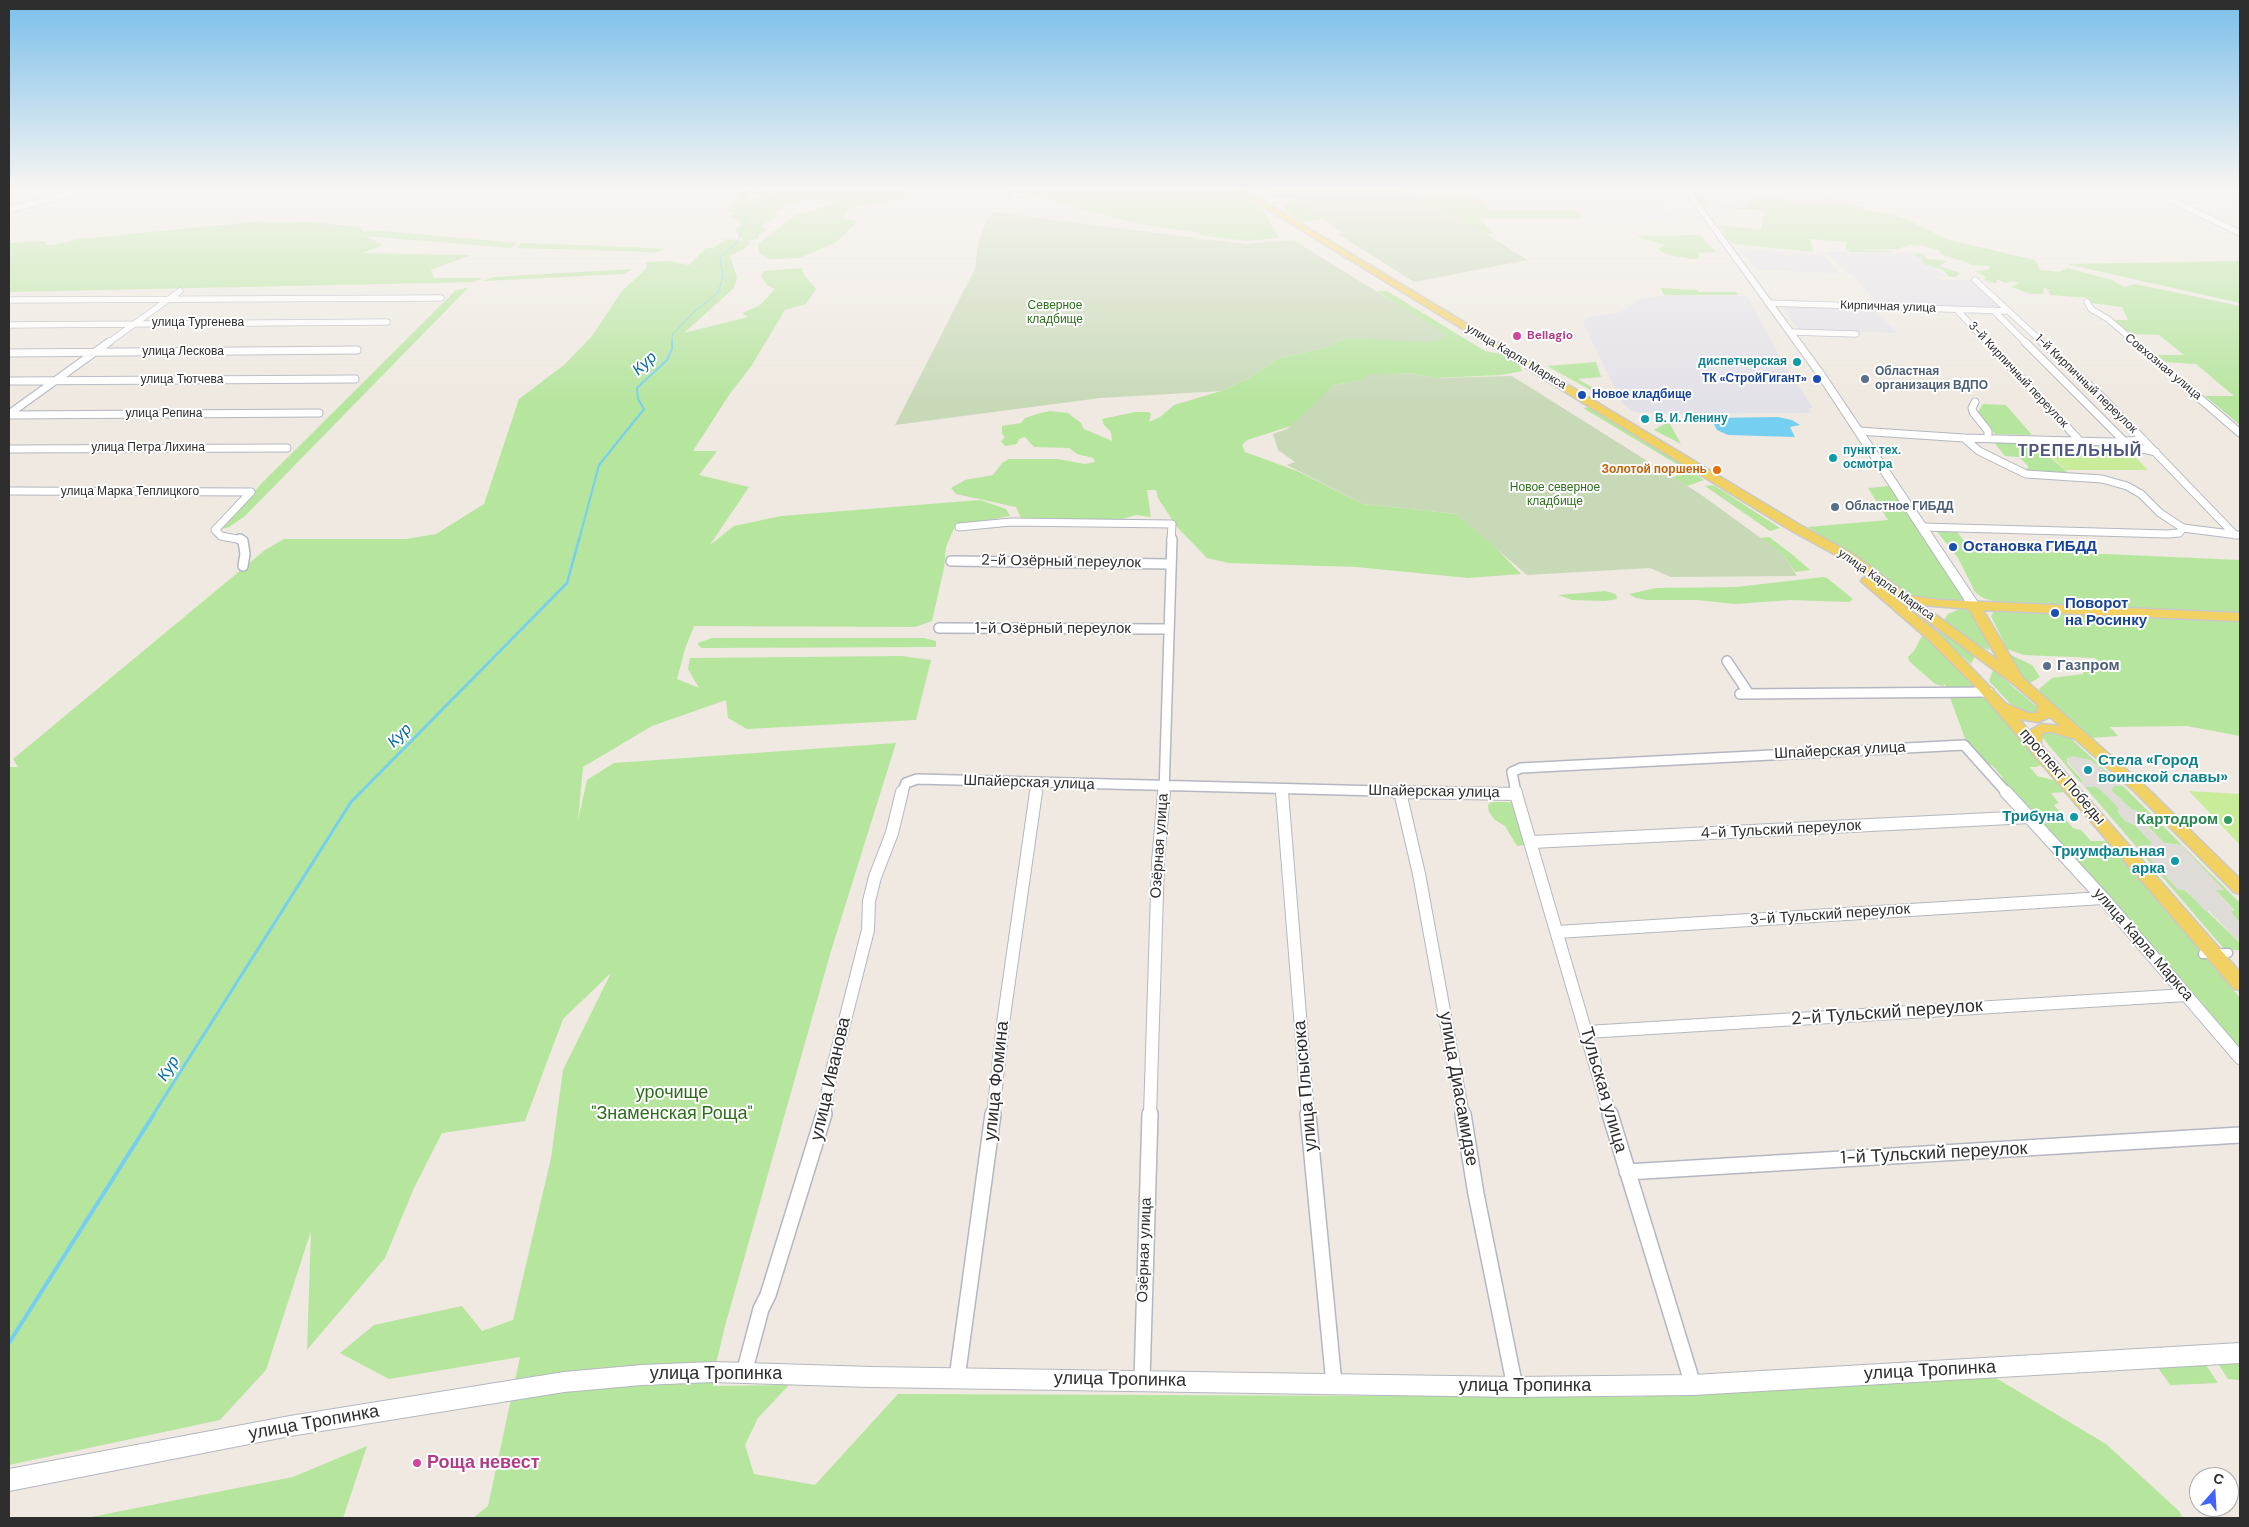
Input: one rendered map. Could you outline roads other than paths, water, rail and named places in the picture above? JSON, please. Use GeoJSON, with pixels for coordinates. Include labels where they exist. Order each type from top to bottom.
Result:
{"type":"FeatureCollection","features":[{"type":"Feature","properties":{"kind":"main road","name":"улица Карла Маркса"},"geometry":{"type":"LineString","coordinates":[[1354,259],[1796,528],[1849,557],[2021,683]]}},
{"type":"Feature","properties":{"kind":"main road"},"geometry":{"type":"LineString","coordinates":[[1736,259],[1790,332],[1858,431],[1973,604],[1995,644],[2021,683],[2173,820],[2240,888]]}},
{"type":"Feature","properties":{"kind":"main road","name":"проспект Победы"},"geometry":{"type":"LineString","coordinates":[[1796,528],[1856,571],[1933,636],[1985,688],[2240,984]]}},
{"type":"Feature","properties":{"kind":"main road"},"geometry":{"type":"LineString","coordinates":[[1903,595],[1926,602],[2240,618]]}},
{"type":"Feature","properties":{"kind":"main road"},"geometry":{"type":"LineString","coordinates":[[1933,636],[1932,630],[1940,614],[1950,608],[1973,604]]}},
{"type":"Feature","properties":{"kind":"main road"},"geometry":{"type":"LineString","coordinates":[[1985,688],[1978,675],[1992,655],[1995,644]]}},
{"type":"Feature","properties":{"kind":"main road"},"geometry":{"type":"LineString","coordinates":[[2002,708],[2027,717],[2038,718],[2044,715],[2045,706]]}},
{"type":"Feature","properties":{"kind":"main road"},"geometry":{"type":"LineString","coordinates":[[2034,745],[2035,730],[2047,727],[2063,730],[2087,742]]}},
{"type":"Feature","properties":{"kind":"main road","name":"улица Тропинка"},"geometry":{"type":"LineString","coordinates":[[9,1480],[290,1426],[564,1382],[642,1375],[744,1373],[1515,1387],[1693,1385],[2240,1353]]}},
{"type":"Feature","properties":{"kind":"street","name":"1-й Кирпичный переулок"},"geometry":{"type":"LineString","coordinates":[[1975,280],[2092,388],[2238,535]]}},
{"type":"Feature","properties":{"kind":"street"},"geometry":{"type":"LineString","coordinates":[[9,414],[180,291]]}},
{"type":"Feature","properties":{"kind":"street"},"geometry":{"type":"LineString","coordinates":[[9,300],[441,298]]}},
{"type":"Feature","properties":{"kind":"street","name":"Совхозная улица"},"geometry":{"type":"LineString","coordinates":[[2087,302],[2090,309],[2108,320],[2240,433]]}},
{"type":"Feature","properties":{"kind":"street","name":"Кирпичная улица"},"geometry":{"type":"LineString","coordinates":[[1768,303],[2007,311]]}},
{"type":"Feature","properties":{"kind":"street","name":"3-й Кирпичный переулок"},"geometry":{"type":"LineString","coordinates":[[1957,310],[2079,440]]}},
{"type":"Feature","properties":{"kind":"street","name":"1-й Кирпичный переулок"},"geometry":{"type":"LineString","coordinates":[[1993,310],[2123,440]]}},
{"type":"Feature","properties":{"kind":"street","name":"улица Тургенева"},"geometry":{"type":"LineString","coordinates":[[9,324],[387,322]]}},
{"type":"Feature","properties":{"kind":"street"},"geometry":{"type":"LineString","coordinates":[[1790,332],[1856,334]]}},
{"type":"Feature","properties":{"kind":"street","name":"улица Лескова"},"geometry":{"type":"LineString","coordinates":[[9,353],[356,350]]}},
{"type":"Feature","properties":{"kind":"street","name":"улица Тютчева"},"geometry":{"type":"LineString","coordinates":[[9,381],[355,379]]}},
{"type":"Feature","properties":{"kind":"street"},"geometry":{"type":"LineString","coordinates":[[1975,402],[1972,408],[1973,412],[1988,431],[1988,437]]}},
{"type":"Feature","properties":{"kind":"street","name":"улица Репина"},"geometry":{"type":"LineString","coordinates":[[9,414],[320,413]]}},
{"type":"Feature","properties":{"kind":"street"},"geometry":{"type":"LineString","coordinates":[[1858,431],[1964,438],[1988,437],[2110,442],[2156,452]]}},
{"type":"Feature","properties":{"kind":"street"},"geometry":{"type":"LineString","coordinates":[[1964,438],[1978,451],[2026,474],[2102,479],[2136,490],[2160,513],[2184,528],[2238,535]]}},
{"type":"Feature","properties":{"kind":"street"},"geometry":{"type":"LineString","coordinates":[[2110,442],[2144,440]]}},
{"type":"Feature","properties":{"kind":"street","name":"улица Петра Лихина"},"geometry":{"type":"LineString","coordinates":[[9,448],[287,448]]}},
{"type":"Feature","properties":{"kind":"street","name":"улица Марка Теплицкого"},"geometry":{"type":"LineString","coordinates":[[9,491],[251,492],[216,530],[221,536],[238,538],[242,541],[245,554],[243,566]]}},
{"type":"Feature","properties":{"kind":"street","name":"Озёрная улица"},"geometry":{"type":"LineString","coordinates":[[959,527],[1011,522],[1172,524],[1167,629],[1164,787],[1158,862],[1142,1380]]}},
{"type":"Feature","properties":{"kind":"street"},"geometry":{"type":"LineString","coordinates":[[1922,527],[2167,534],[2179,533],[2184,528]]}},
{"type":"Feature","properties":{"kind":"street","name":"2-й Озёрный переулок"},"geometry":{"type":"LineString","coordinates":[[951,561],[1170,564]]}},
{"type":"Feature","properties":{"kind":"street","name":"1-й Озёрный переулок"},"geometry":{"type":"LineString","coordinates":[[939,628],[1167,629]]}},
{"type":"Feature","properties":{"kind":"street"},"geometry":{"type":"LineString","coordinates":[[1727,661],[1744,694],[1985,688]]}},
{"type":"Feature","properties":{"kind":"street","name":"Шпайерская улица"},"geometry":{"type":"LineString","coordinates":[[906,783],[917,779],[1037,784],[1516,794],[1512,772],[1521,768],[1964,745]]}},
{"type":"Feature","properties":{"kind":"street","name":"улица Карла Маркса"},"geometry":{"type":"LineString","coordinates":[[1964,745],[2103,898],[2240,1058]]}},
{"type":"Feature","properties":{"kind":"street","name":"улица Иванова"},"geometry":{"type":"LineString","coordinates":[[744,1373],[761,1309],[768,1295],[823,1124],[830,1079],[868,930],[870,901],[875,877],[892,832],[906,783]]}},
{"type":"Feature","properties":{"kind":"street","name":"улица Фомина"},"geometry":{"type":"LineString","coordinates":[[957,1378],[986,1178],[1003,1023],[1037,784]]}},
{"type":"Feature","properties":{"kind":"street","name":"улица Плысюка"},"geometry":{"type":"LineString","coordinates":[[1282,789],[1314,1190],[1334,1384]]}},
{"type":"Feature","properties":{"kind":"street","name":"улица Диасамидзе"},"geometry":{"type":"LineString","coordinates":[[1400,792],[1423,893],[1451,1042],[1476,1194],[1515,1387]]}},
{"type":"Feature","properties":{"kind":"street","name":"Тульская улица"},"geometry":{"type":"LineString","coordinates":[[1516,794],[1532,842],[1627,1172],[1693,1385]]}},
{"type":"Feature","properties":{"kind":"street","name":"4-й Тульский переулок"},"geometry":{"type":"LineString","coordinates":[[1532,842],[2030,817]]}},
{"type":"Feature","properties":{"kind":"street","name":"3-й Тульский переулок"},"geometry":{"type":"LineString","coordinates":[[1557,932],[2103,898]]}},
{"type":"Feature","properties":{"kind":"street","name":"2-й Тульский переулок"},"geometry":{"type":"LineString","coordinates":[[1587,1032],[2186,995]]}},
{"type":"Feature","properties":{"kind":"street","name":"1-й Тульский переулок"},"geometry":{"type":"LineString","coordinates":[[1627,1172],[2240,1135]]}},
{"type":"Feature","properties":{"kind":"water"},"geometry":{"type":"Polygon","coordinates":[[[1778,417],[1792,420],[1800,425],[1790,427],[1795,437],[1728,435],[1717,430],[1711,418],[1778,417]]]}},
{"type":"Feature","properties":{"kind":"waterway","name":"Кур"},"geometry":{"type":"LineString","coordinates":[[579,540],[599,465],[644,409],[638,399],[637,388],[667,360],[672,349],[672,335],[694,312],[718,293],[723,277],[720,259]]}},
{"type":"Feature","properties":{"kind":"waterway","name":"Кур"},"geometry":{"type":"LineString","coordinates":[[360,793],[567,583],[579,539]]}},
{"type":"Feature","properties":{"kind":"waterway","name":"Кур"},"geometry":{"type":"LineString","coordinates":[[153,1115],[351,802],[360,793]]}},
{"type":"Feature","properties":{"kind":"waterway","name":"Кур"},"geometry":{"type":"LineString","coordinates":[[9,1343],[154,1114]]}},
{"type":"Feature","properties":{"kind":"place","name":"Bellagio"},"geometry":{"type":"Point","coordinates":[1517,336]}},
{"type":"Feature","properties":{"kind":"place","name":"диспетчерская"},"geometry":{"type":"Point","coordinates":[1797,362]}},
{"type":"Feature","properties":{"kind":"place","name":"ТК «СтройГигант»"},"geometry":{"type":"Point","coordinates":[1817,379]}},
{"type":"Feature","properties":{"kind":"place","name":"Областная организация ВДПО"},"geometry":{"type":"Point","coordinates":[1865,379]}},
{"type":"Feature","properties":{"kind":"place","name":"Новое кладбище"},"geometry":{"type":"Point","coordinates":[1582,395]}},
{"type":"Feature","properties":{"kind":"place","name":"В. И. Ленину"},"geometry":{"type":"Point","coordinates":[1645,419]}},
{"type":"Feature","properties":{"kind":"place","name":"пункт тех. осмотра"},"geometry":{"type":"Point","coordinates":[1833,458]}},
{"type":"Feature","properties":{"kind":"place","name":"Золотой поршень"},"geometry":{"type":"Point","coordinates":[1717,470]}},
{"type":"Feature","properties":{"kind":"place","name":"Областное ГИБДД"},"geometry":{"type":"Point","coordinates":[1835,507]}},
{"type":"Feature","properties":{"kind":"place","name":"Остановка ГИБДД"},"geometry":{"type":"Point","coordinates":[1953,547]}},
{"type":"Feature","properties":{"kind":"place","name":"Поворот на Росинку"},"geometry":{"type":"Point","coordinates":[2055,613]}},
{"type":"Feature","properties":{"kind":"place","name":"Газпром"},"geometry":{"type":"Point","coordinates":[2047,666]}},
{"type":"Feature","properties":{"kind":"place","name":"Стела «Город воинской славы»"},"geometry":{"type":"Point","coordinates":[2088,770]}},
{"type":"Feature","properties":{"kind":"place","name":"Трибуна"},"geometry":{"type":"Point","coordinates":[2074,817]}},
{"type":"Feature","properties":{"kind":"place","name":"Картодром"},"geometry":{"type":"Point","coordinates":[2228,820]}},
{"type":"Feature","properties":{"kind":"place","name":"Триумфальная арка"},"geometry":{"type":"Point","coordinates":[2175,861]}},
{"type":"Feature","properties":{"kind":"place","name":"Роща невест"},"geometry":{"type":"Point","coordinates":[417,1463]}},
{"type":"Feature","properties":{"kind":"district","name":"ТРЕПЕЛЬНЫЙ"},"geometry":{"type":"Point","coordinates":[2080,452]}},
{"type":"Feature","properties":{"kind":"park label","name":"Северное кладбище"},"geometry":{"type":"Point","coordinates":[1055,313]}},
{"type":"Feature","properties":{"kind":"park label","name":"Новое северное кладбище"},"geometry":{"type":"Point","coordinates":[1555,495]}},
{"type":"Feature","properties":{"kind":"park label","name":"урочище \"Знаменская Роща\""},"geometry":{"type":"Point","coordinates":[672,1103]}}]}
